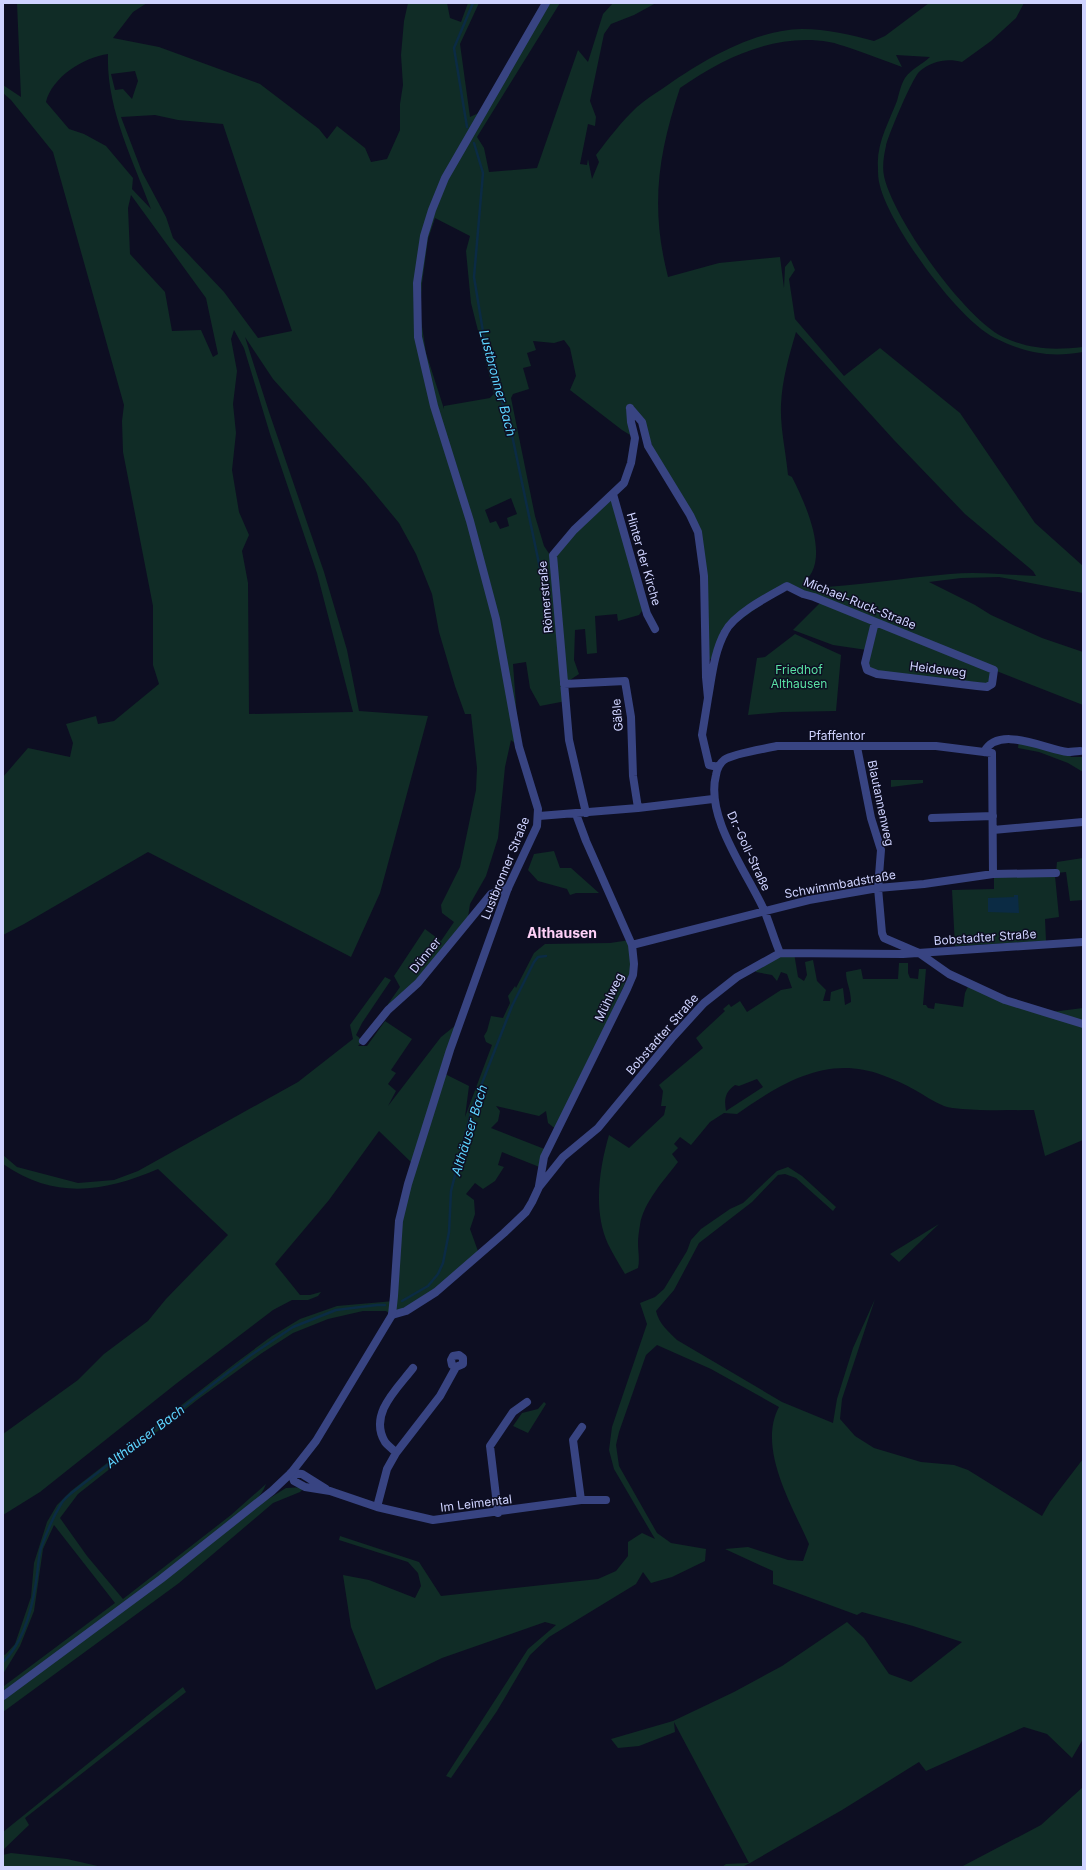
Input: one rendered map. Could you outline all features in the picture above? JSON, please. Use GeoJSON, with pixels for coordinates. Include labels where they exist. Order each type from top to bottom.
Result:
{"type":"FeatureCollection","features":[{"type":"Feature","properties":{"kind":"street","name":"Lustbronner Straße"},"geometry":{"type":"LineString","coordinates":[[392,1315],[396,1245],[401,1210],[450,1050],[508,888],[537,826],[539,816],[518,747],[496,619],[470,521],[434,406],[418,337],[417,283],[424,236],[432,210],[445,178],[546,3]]}},
{"type":"Feature","properties":{"kind":"street","name":"Römerstraße"},"geometry":{"type":"LineString","coordinates":[[586,813],[569,740],[553,555],[574,530],[624,483],[631,463],[635,438],[631,422],[630,408]]}},
{"type":"Feature","properties":{"kind":"street","name":"Michael-Ruck-Straße"},"geometry":{"type":"LineString","coordinates":[[630,408],[642,422],[648,446],[690,514],[698,532],[704,576],[706,677],[708,698]]}},
{"type":"Feature","properties":{"kind":"street","name":"Hinter der Kirche"},"geometry":{"type":"LineString","coordinates":[[613,494],[647,614],[655,629]]}},
{"type":"Feature","properties":{"kind":"street","name":"Michael-Ruck-Straße"},"geometry":{"type":"LineString","coordinates":[[718,767],[709,764],[702,735],[716,655],[725,630],[748,609],[787,586],[803,594],[814,597],[994,670]]}},
{"type":"Feature","properties":{"kind":"street","name":"Heideweg"},"geometry":{"type":"LineString","coordinates":[[875,622],[865,663],[867,670],[877,674],[987,687],[992,684],[994,670]]}},
{"type":"Feature","properties":{"kind":"street","name":"Gäßle"},"geometry":{"type":"LineString","coordinates":[[564,684],[625,681],[631,717],[633,769],[638,808]]}},
{"type":"Feature","properties":{"kind":"street"},"geometry":{"type":"LineString","coordinates":[[993,874],[993,816],[988,752],[986,746],[1000,741],[1019,739],[1068,752],[1080,751]]}},
{"type":"Feature","properties":{"kind":"street","name":"Pfaffentor"},"geometry":{"type":"LineString","coordinates":[[718,767],[725,760],[777,746],[936,746],[988,752]]}},
{"type":"Feature","properties":{"kind":"street","name":"Blautannenweg"},"geometry":{"type":"LineString","coordinates":[[857,747],[871,818],[880,850],[878,888],[882,933],[884,938],[919,953]]}},
{"type":"Feature","properties":{"kind":"street"},"geometry":{"type":"LineString","coordinates":[[539,816],[638,808],[713,798],[713,786],[718,767]]}},
{"type":"Feature","properties":{"kind":"street","name":"Dr.-Goll-Straße"},"geometry":{"type":"LineString","coordinates":[[713,798],[725,832],[764,910],[780,953]]}},
{"type":"Feature","properties":{"kind":"street","name":"Mühlweg"},"geometry":{"type":"LineString","coordinates":[[539,1187],[544,1157],[631,982],[634,964],[632,944],[616,905],[599,871],[576,814]]}},
{"type":"Feature","properties":{"kind":"street"},"geometry":{"type":"LineString","coordinates":[[932,818],[993,816]]}},
{"type":"Feature","properties":{"kind":"street"},"geometry":{"type":"LineString","coordinates":[[993,830],[1083,822]]}},
{"type":"Feature","properties":{"kind":"street","name":"Schwimmbadstraße"},"geometry":{"type":"LineString","coordinates":[[632,944],[764,910],[809,900],[878,888],[924,884],[993,874],[1056,873]]}},
{"type":"Feature","properties":{"kind":"street","name":"Dünner"},"geometry":{"type":"LineString","coordinates":[[363,1041],[388,1010],[418,983],[491,894],[508,888]]}},
{"type":"Feature","properties":{"kind":"street","name":"Bobstadter Straße"},"geometry":{"type":"LineString","coordinates":[[392,1315],[406,1311],[450,1282],[526,1212],[539,1187],[563,1157],[598,1128],[673,1037],[704,1003],[736,977],[780,953],[919,953],[1083,942]]}},
{"type":"Feature","properties":{"kind":"street"},"geometry":{"type":"LineString","coordinates":[[919,953],[949,974],[1005,1000],[1072,1022],[1083,1024]]}},
{"type":"Feature","properties":{"kind":"street"},"geometry":{"type":"LineString","coordinates":[[3,1696],[161,1579],[272,1491],[291,1473],[316,1441],[392,1315]]}},
{"type":"Feature","properties":{"kind":"street"},"geometry":{"type":"LineString","coordinates":[[377,1507],[387,1469],[396,1453],[440,1396],[456,1367]]}},
{"type":"Feature","properties":{"kind":"street"},"geometry":{"type":"LineString","coordinates":[[396,1453],[385,1441],[380,1415],[384,1406],[413,1368]]}},
{"type":"Feature","properties":{"kind":"street"},"geometry":{"type":"LineString","coordinates":[[498,1512],[490,1446],[513,1412],[527,1402]]}},
{"type":"Feature","properties":{"kind":"street"},"geometry":{"type":"LineString","coordinates":[[580,1500],[573,1440],[582,1427]]}},
{"type":"Feature","properties":{"kind":"street","name":"Im Leimental"},"geometry":{"type":"LineString","coordinates":[[291,1473],[302,1474],[330,1491],[377,1507],[433,1520],[580,1500],[606,1500]]}},
{"type":"Feature","properties":{"kind":"green space"},"geometry":{"type":"Polygon","coordinates":[[[17,3],[147,3],[133,12],[113,38],[159,47],[260,84],[319,129],[327,139],[337,126],[365,148],[371,162],[387,159],[400,130],[400,104],[403,85],[401,55],[404,21],[408,3],[447,3],[450,18],[461,22],[468,3],[479,3],[460,44],[470,117],[483,111],[546,3],[560,3],[477,137],[484,148],[489,172],[537,168],[578,50],[588,62],[603,14],[613,3],[656,3],[634,15],[611,24],[604,34],[590,101],[596,117],[595,126],[588,124],[580,164],[587,165],[588,159],[592,179],[599,162],[596,155],[637,107],[693,68],[746,41],[784,31],[811,29],[830,31],[874,41],[885,36],[929,3],[1024,3],[1016,18],[991,41],[962,62],[951,60],[940,61],[920,71],[912,83],[888,140],[885,149],[883,169],[884,176],[890,194],[901,216],[932,265],[969,310],[987,326],[1003,337],[1033,347],[1062,349],[1083,347],[1083,352],[1071,354],[1049,354],[1027,351],[995,338],[980,328],[945,293],[927,270],[911,247],[886,203],[878,177],[878,159],[881,142],[904,80],[910,72],[930,57],[896,55],[902,67],[832,42],[809,40],[770,44],[732,57],[714,66],[680,88],[672,112],[662,159],[659,181],[659,227],[662,252],[668,277],[719,263],[780,257],[784,288],[785,267],[791,260],[795,270],[789,279],[795,319],[844,376],[880,348],[960,413],[1035,523],[1083,566],[1083,593],[999,577],[961,578],[929,582],[975,605],[991,615],[1042,638],[1083,652],[1083,705],[994,670],[992,684],[867,670],[874,622],[787,586],[725,631],[716,655],[705,663],[698,532],[664,473],[642,422],[631,409],[635,438],[622,430],[570,390],[576,376],[570,348],[564,340],[554,343],[533,341],[536,350],[527,353],[531,366],[523,368],[529,389],[513,394],[511,398],[535,516],[544,546],[552,558],[553,555],[613,494],[645,607],[639,615],[618,621],[617,614],[595,616],[597,653],[587,654],[585,629],[575,630],[574,660],[579,674],[564,684],[566,701],[540,706],[530,688],[526,662],[513,664],[519,747],[511,740],[505,767],[498,838],[486,876],[470,904],[467,924],[418,983],[388,1010],[388,1004],[400,987],[394,976],[425,929],[441,941],[454,922],[442,913],[441,905],[460,867],[476,790],[477,768],[471,714],[465,714],[455,686],[439,632],[432,594],[416,554],[399,523],[366,483],[273,379],[245,337],[324,572],[347,650],[359,711],[428,716],[380,893],[351,957],[148,852],[3,935],[3,777],[28,748],[70,757],[73,743],[66,724],[96,716],[98,724],[114,721],[159,684],[153,665],[153,606],[123,452],[122,421],[124,405],[53,152],[11,100],[3,93],[3,85],[21,97],[17,3]],[[108,54],[89,59],[70,70],[55,84],[49,93],[46,102],[69,129],[84,134],[106,146],[133,178],[132,189],[151,209],[129,153],[116,114],[111,94],[108,54]],[[135,71],[111,74],[115,90],[123,89],[132,99],[138,81],[135,71]],[[155,115],[121,117],[142,172],[166,217],[173,238],[224,292],[258,338],[292,331],[223,124],[178,120],[155,115]],[[131,195],[128,208],[130,254],[165,292],[172,331],[201,330],[213,357],[218,354],[206,298],[131,195]],[[435,218],[428,239],[422,283],[420,313],[426,353],[444,409],[444,406],[490,398],[494,394],[471,303],[466,251],[470,236],[435,218]],[[234,330],[231,339],[237,371],[233,404],[236,433],[232,470],[239,512],[249,535],[242,551],[248,583],[249,714],[353,712],[317,573],[270,434],[244,348],[234,330]],[[796,332],[786,368],[781,405],[781,422],[788,475],[792,477],[802,498],[815,537],[815,561],[811,573],[804,582],[809,588],[844,586],[961,573],[1036,576],[1033,571],[965,514],[894,440],[796,332]],[[511,498],[485,510],[490,523],[496,521],[500,529],[509,526],[507,518],[517,514],[511,498]]]}},
{"type":"Feature","properties":{"kind":"green space"},"geometry":{"type":"Polygon","coordinates":[[[820,603],[873,623],[867,650],[833,645],[793,630],[820,603]]]}},
{"type":"Feature","properties":{"kind":"green space","name":"Friedhof Althausen"},"geometry":{"type":"Polygon","coordinates":[[[795,634],[841,655],[836,711],[782,712],[748,715],[757,658],[765,657],[795,634]]]}},
{"type":"Feature","properties":{"kind":"green space"},"geometry":{"type":"Polygon","coordinates":[[[1019,739],[1068,752],[1071,757],[1083,757],[1083,772],[1068,763],[1039,752],[1018,748],[1019,739]]]}},
{"type":"Feature","properties":{"kind":"green space"},"geometry":{"type":"Polygon","coordinates":[[[891,780],[923,780],[923,783],[891,787],[891,780]]]}},
{"type":"Feature","properties":{"kind":"green space"},"geometry":{"type":"Polygon","coordinates":[[[554,851],[560,868],[571,868],[599,893],[576,893],[570,895],[567,889],[538,881],[528,870],[534,854],[554,851]]]}},
{"type":"Feature","properties":{"kind":"green space"},"geometry":{"type":"Polygon","coordinates":[[[1083,858],[1083,900],[1070,901],[1066,872],[1056,873],[1057,862],[1083,858]]]}},
{"type":"Feature","properties":{"kind":"green space"},"geometry":{"type":"Polygon","coordinates":[[[1055,876],[1059,917],[1045,919],[1046,941],[955,946],[952,890],[994,889],[994,877],[1055,876]]]}},
{"type":"Feature","properties":{"kind":"green space"},"geometry":{"type":"Polygon","coordinates":[[[630,940],[634,964],[557,1130],[548,1123],[546,1111],[539,1116],[496,1106],[500,1111],[498,1121],[491,1128],[547,1150],[542,1168],[502,1152],[498,1165],[504,1167],[495,1181],[483,1189],[475,1183],[466,1194],[474,1200],[475,1214],[470,1229],[479,1254],[450,1282],[392,1315],[386,1311],[363,1311],[328,1319],[293,1333],[262,1353],[197,1400],[78,1494],[60,1518],[87,1556],[123,1599],[231,1515],[266,1484],[259,1496],[244,1514],[286,1488],[305,1487],[300,1492],[273,1503],[179,1583],[3,1712],[4,1686],[115,1603],[54,1525],[43,1549],[34,1611],[20,1646],[3,1674],[3,1654],[5,1655],[15,1644],[31,1597],[34,1563],[47,1522],[57,1505],[71,1491],[237,1362],[272,1336],[300,1319],[337,1306],[394,1301],[396,1245],[414,1165],[379,1131],[329,1200],[275,1264],[300,1295],[310,1295],[321,1292],[318,1296],[308,1300],[292,1300],[273,1310],[177,1383],[40,1492],[3,1515],[3,1434],[78,1380],[104,1354],[148,1321],[166,1299],[228,1235],[158,1169],[118,1183],[80,1189],[42,1183],[22,1175],[3,1164],[3,1155],[17,1167],[78,1183],[114,1180],[138,1171],[298,1082],[353,1039],[350,1025],[385,977],[391,980],[362,1023],[356,1035],[363,1041],[358,1046],[367,1046],[385,1021],[412,1039],[391,1070],[396,1073],[388,1084],[396,1091],[388,1106],[441,1037],[461,1021],[443,1073],[469,1086],[465,1117],[492,1045],[486,1042],[484,1036],[491,1016],[503,1018],[510,1003],[508,996],[515,986],[516,988],[534,953],[545,944],[610,943],[630,940]]]}},
{"type":"Feature","properties":{"kind":"green space"},"geometry":{"type":"Polygon","coordinates":[[[780,953],[794,953],[798,977],[804,981],[807,975],[805,962],[813,960],[817,981],[826,990],[823,1001],[830,1001],[831,992],[843,988],[845,1005],[851,1002],[846,972],[861,969],[863,979],[898,979],[899,963],[908,963],[908,973],[910,978],[918,979],[919,969],[926,969],[923,1005],[926,1005],[928,1008],[934,1009],[935,1003],[963,1007],[965,993],[969,984],[1044,1013],[1083,1008],[1083,1140],[1045,1156],[1034,1110],[980,1110],[948,1107],[937,1103],[899,1082],[862,1069],[842,1068],[823,1070],[805,1075],[770,1092],[737,1114],[724,1113],[710,1122],[691,1145],[680,1137],[674,1144],[678,1148],[672,1154],[678,1162],[655,1192],[645,1208],[642,1217],[638,1238],[638,1268],[625,1274],[608,1244],[600,1218],[600,1176],[609,1135],[629,1148],[664,1115],[666,1106],[661,1106],[663,1091],[659,1085],[703,1048],[696,1038],[725,1011],[723,1009],[729,1004],[731,1007],[740,1001],[747,1012],[781,990],[792,988],[787,974],[781,972],[777,981],[772,975],[756,972],[753,968],[780,953]],[[757,1079],[739,1086],[735,1085],[727,1093],[725,1103],[726,1111],[763,1087],[757,1079]]]}},
{"type":"Feature","properties":{"kind":"green space"},"geometry":{"type":"Polygon","coordinates":[[[788,1167],[802,1176],[836,1207],[833,1211],[796,1178],[785,1174],[778,1175],[752,1202],[699,1243],[674,1290],[656,1311],[659,1320],[677,1340],[782,1402],[833,1423],[837,1399],[853,1348],[875,1299],[842,1399],[840,1419],[855,1436],[874,1448],[921,1462],[954,1465],[968,1470],[1042,1516],[1050,1502],[1083,1459],[1083,1739],[1072,1758],[1047,1734],[1024,1727],[926,1771],[919,1762],[842,1810],[750,1863],[742,1867],[722,1867],[726,1864],[749,1863],[674,1722],[675,1732],[639,1746],[618,1748],[611,1739],[673,1721],[734,1692],[782,1666],[847,1622],[864,1638],[889,1674],[911,1682],[962,1642],[913,1626],[862,1612],[857,1615],[773,1584],[773,1571],[725,1549],[748,1547],[788,1560],[803,1561],[809,1544],[786,1494],[774,1458],[772,1440],[773,1423],[779,1407],[711,1369],[657,1345],[646,1355],[619,1432],[616,1445],[619,1466],[657,1533],[671,1543],[706,1549],[705,1561],[672,1577],[651,1583],[643,1572],[636,1584],[549,1637],[530,1655],[497,1711],[451,1778],[446,1776],[528,1649],[556,1625],[545,1622],[442,1658],[376,1690],[351,1627],[343,1575],[369,1580],[415,1598],[421,1586],[418,1573],[408,1562],[339,1540],[340,1536],[419,1562],[441,1596],[598,1579],[616,1571],[628,1556],[628,1542],[642,1533],[655,1539],[614,1469],[609,1450],[612,1427],[647,1324],[640,1303],[655,1297],[664,1289],[687,1251],[691,1240],[701,1229],[730,1209],[743,1203],[777,1171],[788,1167]]]}},
{"type":"Feature","properties":{"kind":"green space"},"geometry":{"type":"Polygon","coordinates":[[[939,1224],[899,1262],[890,1254],[939,1224]]]}},
{"type":"Feature","properties":{"kind":"green space"},"geometry":{"type":"Polygon","coordinates":[[[544,1402],[546,1404],[528,1433],[513,1426],[522,1413],[538,1409],[544,1402]]]}},
{"type":"Feature","properties":{"kind":"green space"},"geometry":{"type":"Polygon","coordinates":[[[183,1687],[186,1692],[25,1818],[29,1825],[3,1850],[3,1832],[183,1687]]]}},
{"type":"Feature","properties":{"kind":"green space"},"geometry":{"type":"Polygon","coordinates":[[[1083,1787],[1083,1867],[961,1867],[1041,1825],[1083,1787]]]}},
{"type":"Feature","properties":{"kind":"green space"},"geometry":{"type":"Polygon","coordinates":[[[11,1853],[67,1859],[102,1867],[3,1867],[3,1855],[11,1853]]]}},
{"type":"Feature","properties":{"kind":"water"},"geometry":{"type":"Polygon","coordinates":[[[1014,895],[1018,895],[1019,913],[988,912],[988,898],[1014,897],[1014,895]]]}},
{"type":"Feature","properties":{"kind":"waterway","name":"Lustbronner Bach"},"geometry":{"type":"LineString","coordinates":[[467,127],[454,48],[473,3]]}},
{"type":"Feature","properties":{"kind":"waterway","name":"Lustbronner Bach"},"geometry":{"type":"LineString","coordinates":[[474,143],[483,173],[474,277],[485,344],[512,435],[546,597]]}},
{"type":"Feature","properties":{"kind":"waterway","name":"Althäuser Bach"},"geometry":{"type":"LineString","coordinates":[[402,1301],[428,1286],[438,1274],[443,1263],[449,1232],[451,1191],[472,1109],[512,1006],[534,962],[538,957],[546,956]]}},
{"type":"Feature","properties":{"kind":"waterway","name":"Althäuser Bach"},"geometry":{"type":"LineString","coordinates":[[3,1662],[16,1645],[26,1625],[37,1578],[41,1548],[55,1514],[67,1497],[251,1355],[293,1327],[336,1310],[385,1305]]}},
{"type":"Feature","properties":{"kind":"district","name":"Althausen"},"geometry":{"type":"Point","coordinates":[562,932]}}]}
